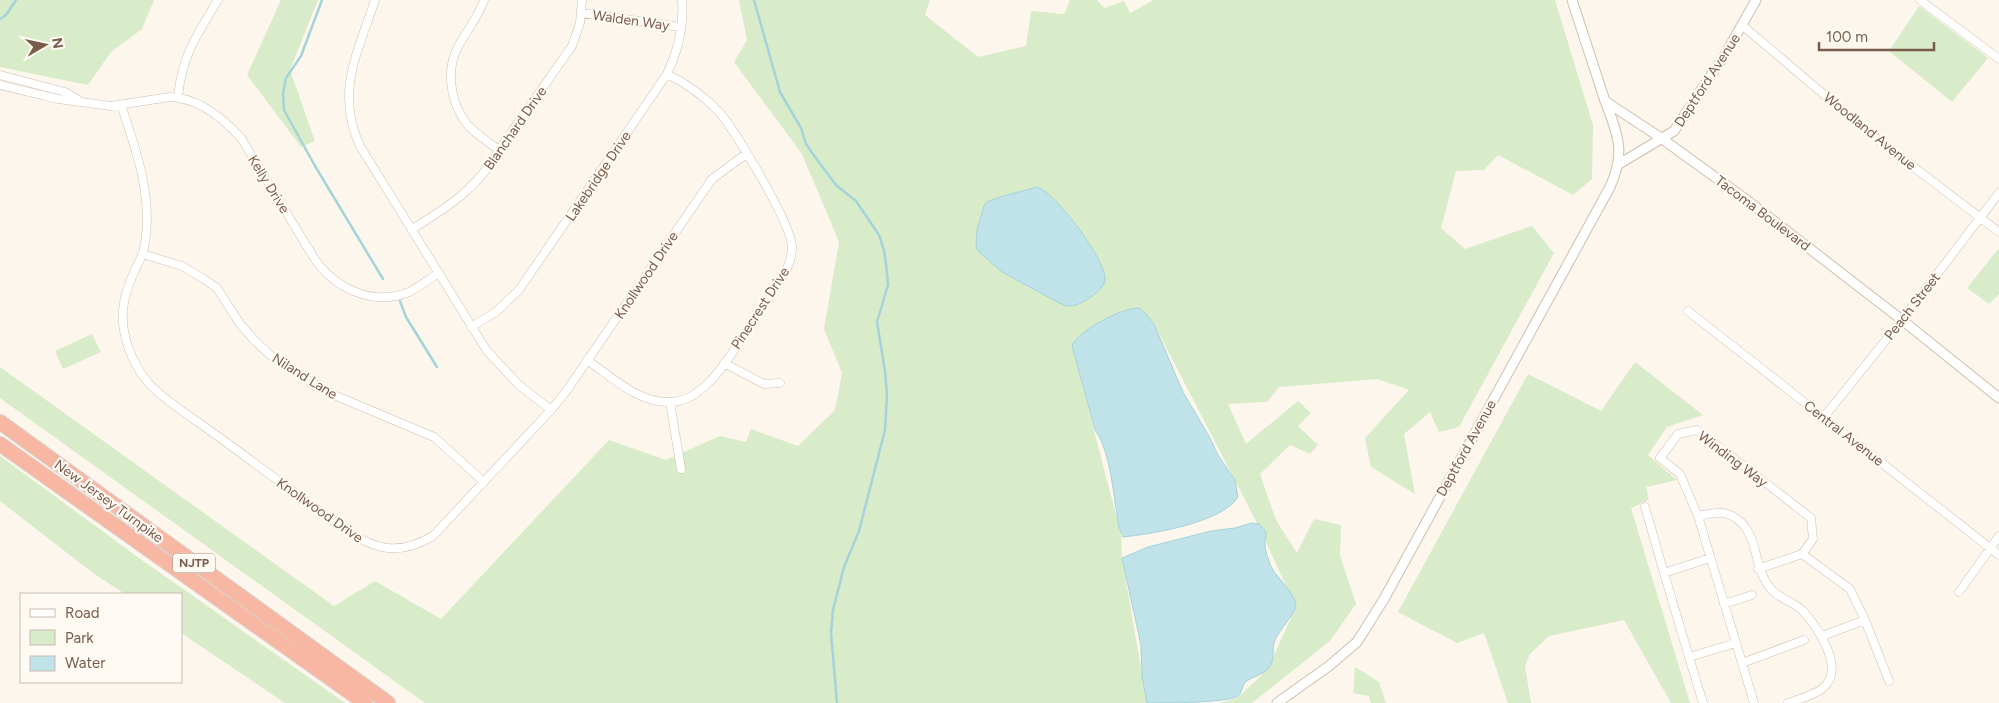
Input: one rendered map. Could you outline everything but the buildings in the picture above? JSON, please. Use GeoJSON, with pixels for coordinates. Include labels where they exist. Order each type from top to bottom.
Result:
{"type":"FeatureCollection","features":[{"type":"Feature","properties":{"kind":"highway","name":"New Jersey Turnpike"},"geometry":{"type":"LineString","coordinates":[[0,422],[388,703]]}},
{"type":"Feature","properties":{"kind":"highway","name":"New Jersey Turnpike"},"geometry":{"type":"LineString","coordinates":[[0,444],[365,703]]}},
{"type":"Feature","properties":{"kind":"street"},"geometry":{"type":"LineString","coordinates":[[178,97],[183,64],[189,49],[218,0]]}},
{"type":"Feature","properties":{"kind":"street"},"geometry":{"type":"LineString","coordinates":[[375,0],[350,78],[348,104],[353,131],[360,146],[487,351],[519,385],[551,410]]}},
{"type":"Feature","properties":{"kind":"street"},"geometry":{"type":"LineString","coordinates":[[484,0],[476,18],[458,46],[450,76],[457,108],[464,121],[499,150]]}},
{"type":"Feature","properties":{"kind":"street","name":"Blanchard Drive"},"geometry":{"type":"LineString","coordinates":[[412,229],[463,195],[492,164],[499,150],[572,46],[582,13],[582,0]]}},
{"type":"Feature","properties":{"kind":"street","name":"Lakebridge Drive"},"geometry":{"type":"LineString","coordinates":[[471,327],[496,312],[519,290],[667,74],[676,53],[683,12],[682,0]]}},
{"type":"Feature","properties":{"kind":"street"},"geometry":{"type":"LineString","coordinates":[[1572,0],[1606,101]]}},
{"type":"Feature","properties":{"kind":"street","name":"Deptford Avenue"},"geometry":{"type":"LineString","coordinates":[[1619,164],[1674,131],[1743,26],[1756,0]]}},
{"type":"Feature","properties":{"kind":"street"},"geometry":{"type":"LineString","coordinates":[[1920,0],[1999,60]]}},
{"type":"Feature","properties":{"kind":"street","name":"Walden Way"},"geometry":{"type":"LineString","coordinates":[[582,13],[680,27]]}},
{"type":"Feature","properties":{"kind":"street","name":"Woodland Avenue"},"geometry":{"type":"LineString","coordinates":[[1743,26],[1873,136],[1999,232]]}},
{"type":"Feature","properties":{"kind":"street","name":"Pinecrest Drive"},"geometry":{"type":"LineString","coordinates":[[587,360],[637,395],[652,400],[670,402],[682,400],[694,394],[706,385],[724,363],[784,275],[790,258],[792,246],[784,220],[729,124],[720,113],[690,86],[667,74]]}},
{"type":"Feature","properties":{"kind":"street","name":"Kelly Drive"},"geometry":{"type":"LineString","coordinates":[[0,75],[64,92],[78,100]]}},
{"type":"Feature","properties":{"kind":"street","name":"Kelly Drive"},"geometry":{"type":"LineString","coordinates":[[0,85],[58,98],[111,106],[151,99],[178,97],[200,105],[217,115],[241,138],[321,269],[336,282],[361,294],[390,296],[408,292],[439,273]]}},
{"type":"Feature","properties":{"kind":"street","name":"Tacoma Boulevard"},"geometry":{"type":"LineString","coordinates":[[1606,101],[1661,138],[1756,207],[1999,398]]}},
{"type":"Feature","properties":{"kind":"street","name":"Deptford Avenue"},"geometry":{"type":"LineString","coordinates":[[1277,703],[1329,666],[1359,640],[1384,600],[1606,194],[1619,164],[1620,150],[1606,101]]}},
{"type":"Feature","properties":{"kind":"street","name":"Knollwood Drive"},"geometry":{"type":"LineString","coordinates":[[121,105],[143,176],[146,215],[142,254],[134,271],[123,310],[129,350],[135,364],[147,382],[178,407],[345,530],[374,546],[389,549],[420,544],[433,536],[551,410],[712,179],[721,170],[746,154]]}},
{"type":"Feature","properties":{"kind":"street","name":"Peach Street"},"geometry":{"type":"LineString","coordinates":[[1824,417],[1902,320],[1999,193]]}},
{"type":"Feature","properties":{"kind":"street","name":"Niland Lane"},"geometry":{"type":"LineString","coordinates":[[142,254],[182,266],[204,279],[217,288],[240,324],[255,342],[270,355],[334,395],[434,438],[484,482]]}},
{"type":"Feature","properties":{"kind":"street","name":"Central Avenue"},"geometry":{"type":"LineString","coordinates":[[1688,311],[1999,555]]}},
{"type":"Feature","properties":{"kind":"street"},"geometry":{"type":"LineString","coordinates":[[724,363],[764,384],[780,383]]}},
{"type":"Feature","properties":{"kind":"street"},"geometry":{"type":"LineString","coordinates":[[670,402],[681,469]]}},
{"type":"Feature","properties":{"kind":"street","name":"Winding Way"},"geometry":{"type":"LineString","coordinates":[[1754,703],[1698,516],[1680,474],[1660,458],[1678,434],[1697,430],[1812,518],[1813,539],[1802,554]]}},
{"type":"Feature","properties":{"kind":"street"},"geometry":{"type":"LineString","coordinates":[[1645,508],[1703,703]]}},
{"type":"Feature","properties":{"kind":"street"},"geometry":{"type":"LineString","coordinates":[[1698,516],[1724,512],[1739,520],[1752,536],[1758,569],[1772,590],[1802,610],[1822,636],[1833,669],[1830,680],[1823,689],[1788,703]]}},
{"type":"Feature","properties":{"kind":"street"},"geometry":{"type":"LineString","coordinates":[[1958,592],[1999,536]]}},
{"type":"Feature","properties":{"kind":"street"},"geometry":{"type":"LineString","coordinates":[[1758,569],[1802,554],[1850,589],[1889,680]]}},
{"type":"Feature","properties":{"kind":"street"},"geometry":{"type":"LineString","coordinates":[[1664,573],[1710,558]]}},
{"type":"Feature","properties":{"kind":"street"},"geometry":{"type":"LineString","coordinates":[[1724,604],[1752,595]]}},
{"type":"Feature","properties":{"kind":"street"},"geometry":{"type":"LineString","coordinates":[[1822,636],[1864,620]]}},
{"type":"Feature","properties":{"kind":"street"},"geometry":{"type":"LineString","coordinates":[[1742,664],[1804,640]]}},
{"type":"Feature","properties":{"kind":"street"},"geometry":{"type":"LineString","coordinates":[[1689,657],[1736,642]]}},
{"type":"Feature","properties":{"kind":"green space"},"geometry":{"type":"Polygon","coordinates":[[[0,0],[154,0],[142,29],[111,52],[88,85],[0,67],[0,0]]]}},
{"type":"Feature","properties":{"kind":"green space"},"geometry":{"type":"Polygon","coordinates":[[[281,0],[318,0],[290,70],[315,141],[301,147],[247,75],[281,0]]]}},
{"type":"Feature","properties":{"kind":"green space"},"geometry":{"type":"Polygon","coordinates":[[[739,0],[930,0],[925,15],[978,57],[1026,46],[1031,11],[1064,14],[1070,0],[1097,0],[1104,8],[1124,1],[1130,13],[1154,0],[1555,0],[1593,125],[1592,179],[1573,195],[1498,155],[1484,170],[1456,171],[1441,228],[1465,249],[1532,226],[1554,253],[1459,427],[1439,432],[1430,412],[1404,434],[1415,494],[1371,467],[1365,438],[1409,390],[1378,379],[1279,387],[1267,402],[1228,404],[1246,444],[1298,401],[1311,413],[1298,426],[1318,445],[1310,454],[1290,445],[1260,474],[1276,520],[1297,553],[1314,519],[1341,525],[1340,555],[1356,604],[1330,641],[1252,703],[1221,703],[1237,698],[1267,670],[1296,607],[1257,523],[1154,324],[1129,309],[1072,346],[1121,534],[1122,558],[1147,703],[425,703],[0,398],[0,367],[334,606],[375,581],[441,619],[609,440],[666,460],[720,436],[746,442],[751,429],[798,446],[835,410],[842,373],[824,329],[839,242],[802,154],[734,62],[747,40],[739,0]]]}},
{"type":"Feature","properties":{"kind":"green space"},"geometry":{"type":"Polygon","coordinates":[[[1919,6],[1988,58],[1952,102],[1889,51],[1919,6]]]}},
{"type":"Feature","properties":{"kind":"green space"},"geometry":{"type":"Polygon","coordinates":[[[1999,248],[1999,294],[1989,304],[1967,288],[1999,248]]]}},
{"type":"Feature","properties":{"kind":"green space"},"geometry":{"type":"Polygon","coordinates":[[[92,334],[101,352],[63,369],[55,351],[92,334]]]}},
{"type":"Feature","properties":{"kind":"green space"},"geometry":{"type":"Polygon","coordinates":[[[1635,362],[1703,415],[1667,427],[1648,455],[1677,480],[1646,487],[1649,500],[1631,508],[1690,703],[1671,703],[1624,620],[1549,636],[1530,654],[1525,666],[1531,703],[1508,703],[1484,633],[1457,643],[1398,612],[1528,374],[1601,411],[1635,362]]]}},
{"type":"Feature","properties":{"kind":"green space"},"geometry":{"type":"Polygon","coordinates":[[[0,456],[139,558],[345,703],[285,703],[182,634],[182,593],[123,593],[93,573],[0,501],[0,456]]]}},
{"type":"Feature","properties":{"kind":"green space"},"geometry":{"type":"Polygon","coordinates":[[[1355,667],[1379,682],[1386,703],[1371,703],[1369,696],[1353,693],[1355,667]]]}},
{"type":"Feature","properties":{"kind":"water"},"geometry":{"type":"Polygon","coordinates":[[[1037,187],[1067,213],[1089,243],[1103,270],[1105,282],[1101,288],[1088,299],[1076,305],[1063,305],[1002,272],[979,252],[976,247],[977,230],[987,202],[1037,187]]]}},
{"type":"Feature","properties":{"kind":"water"},"geometry":{"type":"Polygon","coordinates":[[[1139,308],[1154,324],[1183,392],[1218,455],[1235,480],[1238,497],[1230,506],[1217,514],[1185,526],[1123,537],[1119,527],[1105,450],[1095,430],[1072,346],[1082,334],[1101,321],[1122,311],[1139,308]]]}},
{"type":"Feature","properties":{"kind":"water"},"geometry":{"type":"Polygon","coordinates":[[[1252,523],[1259,524],[1265,530],[1265,548],[1270,565],[1290,591],[1296,605],[1275,640],[1273,659],[1270,666],[1263,673],[1245,682],[1239,695],[1232,698],[1195,702],[1147,703],[1142,676],[1141,645],[1122,558],[1148,547],[1252,523]]]}},
{"type":"Feature","properties":{"kind":"waterway"},"geometry":{"type":"LineString","coordinates":[[0,19],[6,15],[16,0]]}},
{"type":"Feature","properties":{"kind":"waterway"},"geometry":{"type":"LineString","coordinates":[[322,0],[301,56],[286,78],[283,94],[284,110],[315,166],[383,279]]}},
{"type":"Feature","properties":{"kind":"waterway"},"geometry":{"type":"LineString","coordinates":[[754,0],[780,92],[801,128],[806,144],[836,185],[856,201],[879,235],[886,264],[888,285],[877,322],[887,395],[885,430],[859,531],[844,567],[833,610],[831,633],[837,703]]}},
{"type":"Feature","properties":{"kind":"waterway"},"geometry":{"type":"LineString","coordinates":[[400,301],[406,317],[437,367]]}}]}
